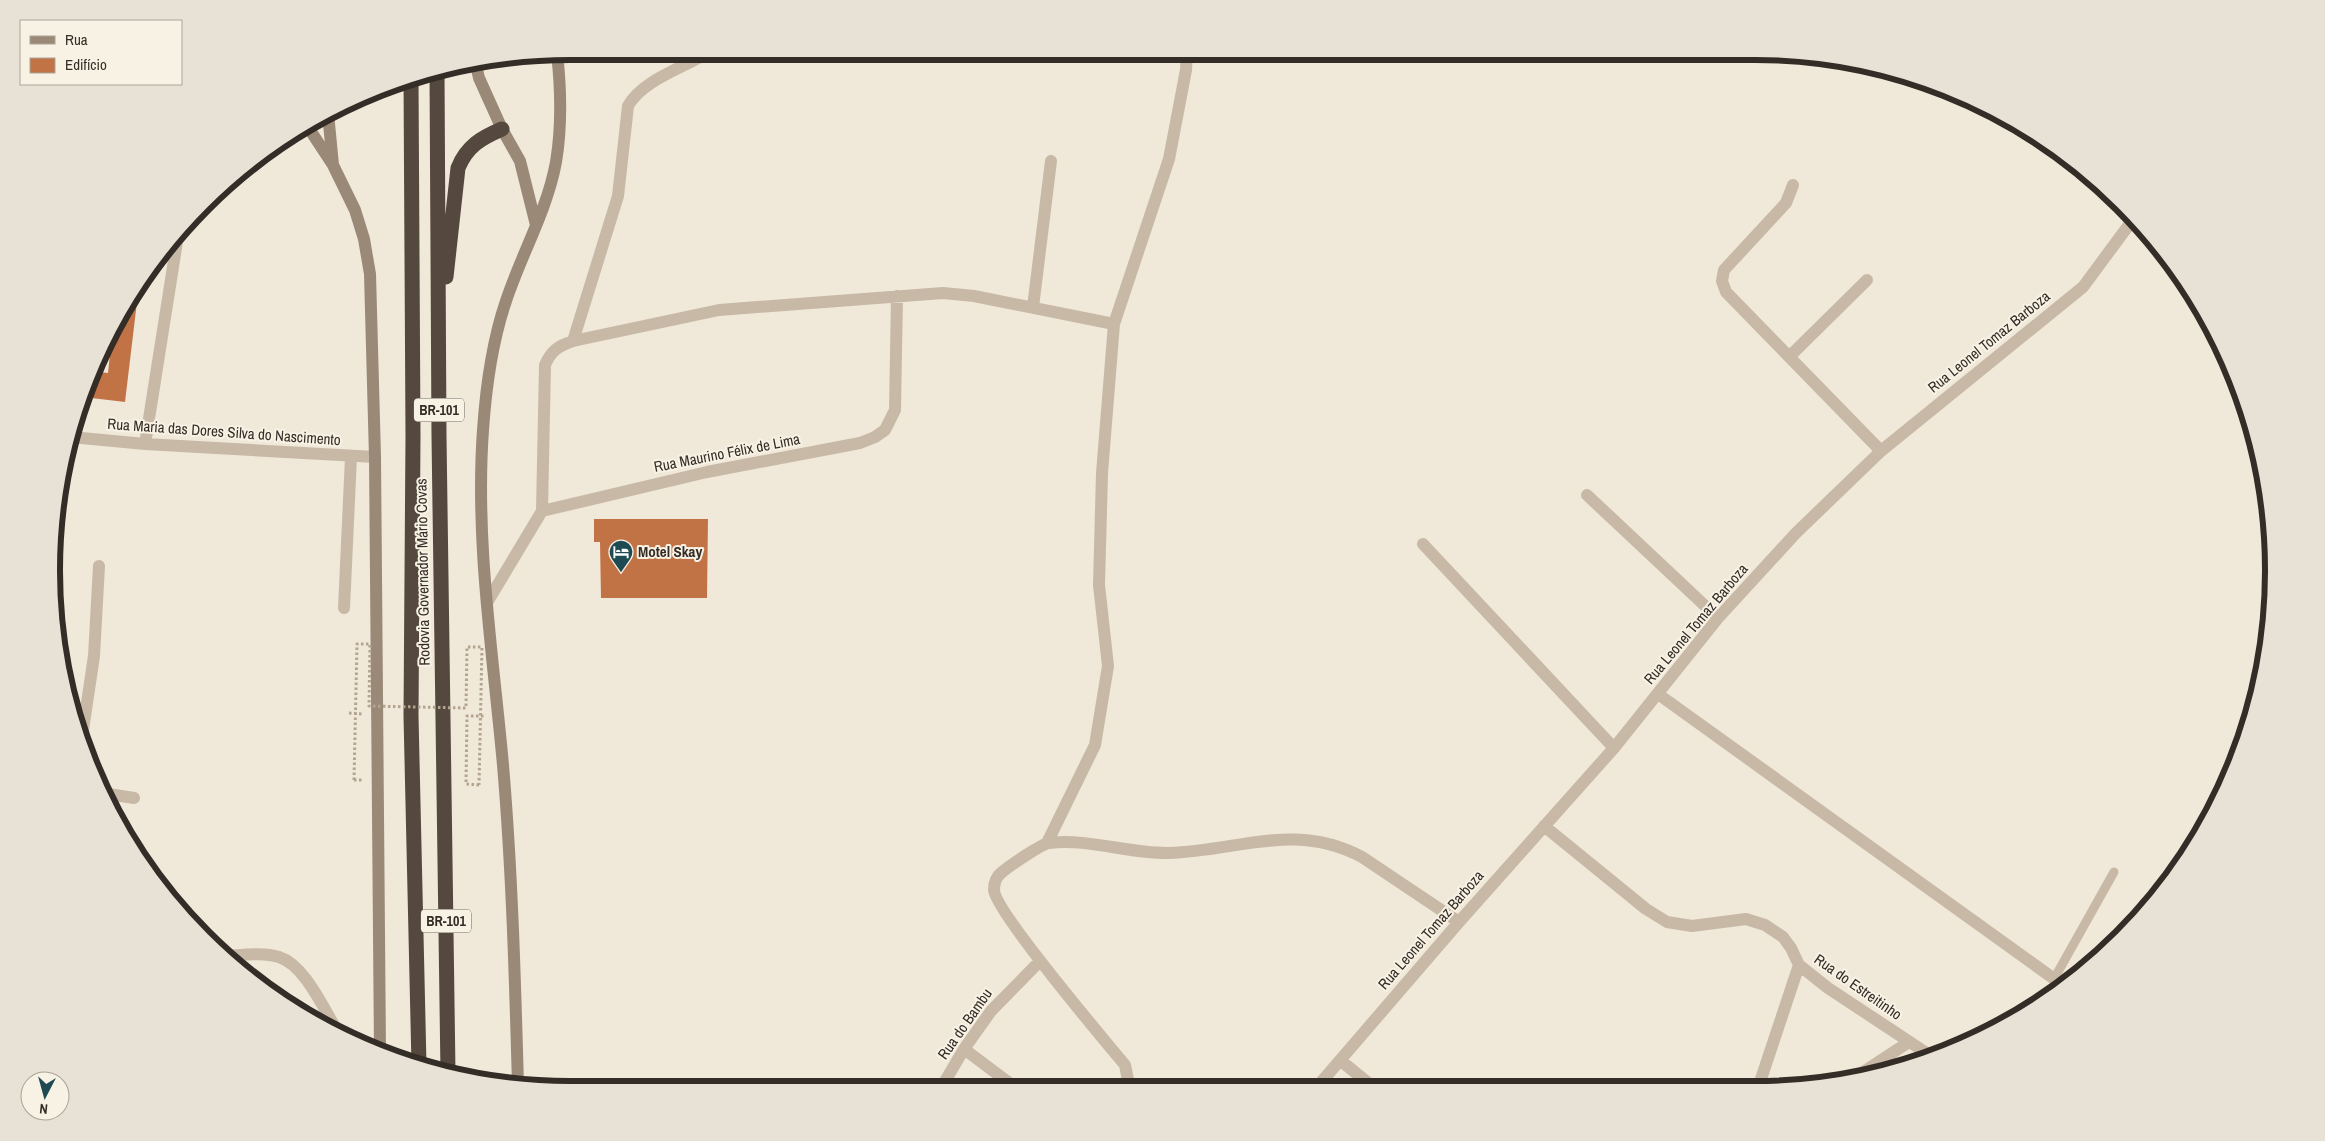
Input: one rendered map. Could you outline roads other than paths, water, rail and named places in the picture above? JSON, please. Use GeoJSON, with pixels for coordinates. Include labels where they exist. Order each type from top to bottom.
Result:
{"type":"FeatureCollection","features":[{"type":"Feature","properties":{"kind":"highway","name":"Rodovia Governador Mário Covas"},"geometry":{"type":"LineString","coordinates":[[437,77],[438,348],[448,1066]]}},
{"type":"Feature","properties":{"kind":"highway","name":"Rodovia Governador Mário Covas"},"geometry":{"type":"LineString","coordinates":[[411,85],[411,716],[419,1058]]}},
{"type":"Feature","properties":{"kind":"highway"},"geometry":{"type":"LineString","coordinates":[[404,88],[412,101]]}},
{"type":"Feature","properties":{"kind":"highway"},"geometry":{"type":"LineString","coordinates":[[438,348],[458,168],[463,156],[471,146],[480,139],[502,129]]}},
{"type":"Feature","properties":{"kind":"main road"},"geometry":{"type":"LineString","coordinates":[[518,1078],[511,879],[488,601],[482,487],[483,430],[488,375],[495,338],[506,301],[536,225],[556,163],[560,93],[558,60]]}},
{"type":"Feature","properties":{"kind":"main road"},"geometry":{"type":"LineString","coordinates":[[477,69],[479,78],[502,129],[520,161],[536,225]]}},
{"type":"Feature","properties":{"kind":"main road"},"geometry":{"type":"LineString","coordinates":[[329,121],[332,165]]}},
{"type":"Feature","properties":{"kind":"main road"},"geometry":{"type":"LineString","coordinates":[[310,131],[332,165],[355,210],[364,239],[370,274],[374,457],[380,1044]]}},
{"type":"Feature","properties":{"kind":"street"},"geometry":{"type":"LineString","coordinates":[[573,341],[618,196],[628,106],[633,97],[642,89],[695,60]]}},
{"type":"Feature","properties":{"kind":"street"},"geometry":{"type":"LineString","coordinates":[[1128,1081],[1125,1066],[1040,961],[996,900],[994,892],[997,879],[1001,873],[1047,843],[1095,745],[1108,666],[1099,585],[1102,473],[1114,324],[1169,159],[1187,60]]}},
{"type":"Feature","properties":{"kind":"street"},"geometry":{"type":"LineString","coordinates":[[1033,307],[1051,161]]}},
{"type":"Feature","properties":{"kind":"street"},"geometry":{"type":"LineString","coordinates":[[1792,185],[1786,203],[1724,270],[1722,281],[1726,292],[1881,451]]}},
{"type":"Feature","properties":{"kind":"street","name":"Rua Leonel Tomaz Barboza"},"geometry":{"type":"LineString","coordinates":[[1322,1081],[1459,922],[1614,748],[1718,618],[1796,533],[1881,451],[2082,287],[2129,225]]}},
{"type":"Feature","properties":{"kind":"street"},"geometry":{"type":"LineString","coordinates":[[144,444],[176,247]]}},
{"type":"Feature","properties":{"kind":"street"},"geometry":{"type":"LineString","coordinates":[[1790,356],[1867,280]]}},
{"type":"Feature","properties":{"kind":"street"},"geometry":{"type":"LineString","coordinates":[[488,601],[542,511],[543,378],[545,365],[550,354],[559,346],[573,341],[718,310],[943,293],[974,296],[1114,324]]}},
{"type":"Feature","properties":{"kind":"street","name":"Rua Maurino Félix de Lima"},"geometry":{"type":"LineString","coordinates":[[542,511],[707,472],[860,443],[875,437],[885,430],[895,410],[897,296]]}},
{"type":"Feature","properties":{"kind":"street","name":"Rua Maria das Dores Silva do Nascimento"},"geometry":{"type":"LineString","coordinates":[[77,438],[144,444],[374,457]]}},
{"type":"Feature","properties":{"kind":"street"},"geometry":{"type":"LineString","coordinates":[[344,608],[351,457]]}},
{"type":"Feature","properties":{"kind":"street"},"geometry":{"type":"LineString","coordinates":[[1587,495],[1718,618]]}},
{"type":"Feature","properties":{"kind":"street"},"geometry":{"type":"LineString","coordinates":[[1423,544],[1614,748]]}},
{"type":"Feature","properties":{"kind":"street"},"geometry":{"type":"LineString","coordinates":[[84,725],[94,656],[99,566]]}},
{"type":"Feature","properties":{"kind":"street"},"geometry":{"type":"LineString","coordinates":[[1658,694],[2058,981]]}},
{"type":"Feature","properties":{"kind":"street"},"geometry":{"type":"LineString","coordinates":[[112,795],[134,798]]}},
{"type":"Feature","properties":{"kind":"street","name":"Rua do Estreitinho"},"geometry":{"type":"LineString","coordinates":[[1544,826],[1657,917],[1668,922],[1686,925],[1737,919],[1756,921],[1783,937],[1798,964],[1828,988],[1925,1052]]}},
{"type":"Feature","properties":{"kind":"street"},"geometry":{"type":"LineString","coordinates":[[1047,843],[1085,844],[1170,853],[1284,838],[1325,841],[1345,848],[1362,857],[1459,922]]}},
{"type":"Feature","properties":{"kind":"street"},"geometry":{"type":"LineString","coordinates":[[236,956],[265,955],[280,957],[293,965],[305,978],[331,1021]]}},
{"type":"Feature","properties":{"kind":"street","name":"Rua do Bambu"},"geometry":{"type":"LineString","coordinates":[[945,1081],[964,1049],[1005,994],[1040,961]]}},
{"type":"Feature","properties":{"kind":"street"},"geometry":{"type":"LineString","coordinates":[[1761,1081],[1798,964]]}},
{"type":"Feature","properties":{"kind":"street"},"geometry":{"type":"LineString","coordinates":[[1869,1068],[1909,1042]]}},
{"type":"Feature","properties":{"kind":"street"},"geometry":{"type":"LineString","coordinates":[[964,1049],[1007,1081]]}},
{"type":"Feature","properties":{"kind":"street"},"geometry":{"type":"LineString","coordinates":[[1340,1060],[1366,1081]]}},
{"type":"Feature","properties":{"kind":"lane"},"geometry":{"type":"LineString","coordinates":[[2060,979],[2114,872]]}},
{"type":"Feature","properties":{"kind":"place","name":"Motel Skay"},"geometry":{"type":"Point","coordinates":[621,573]}}]}
